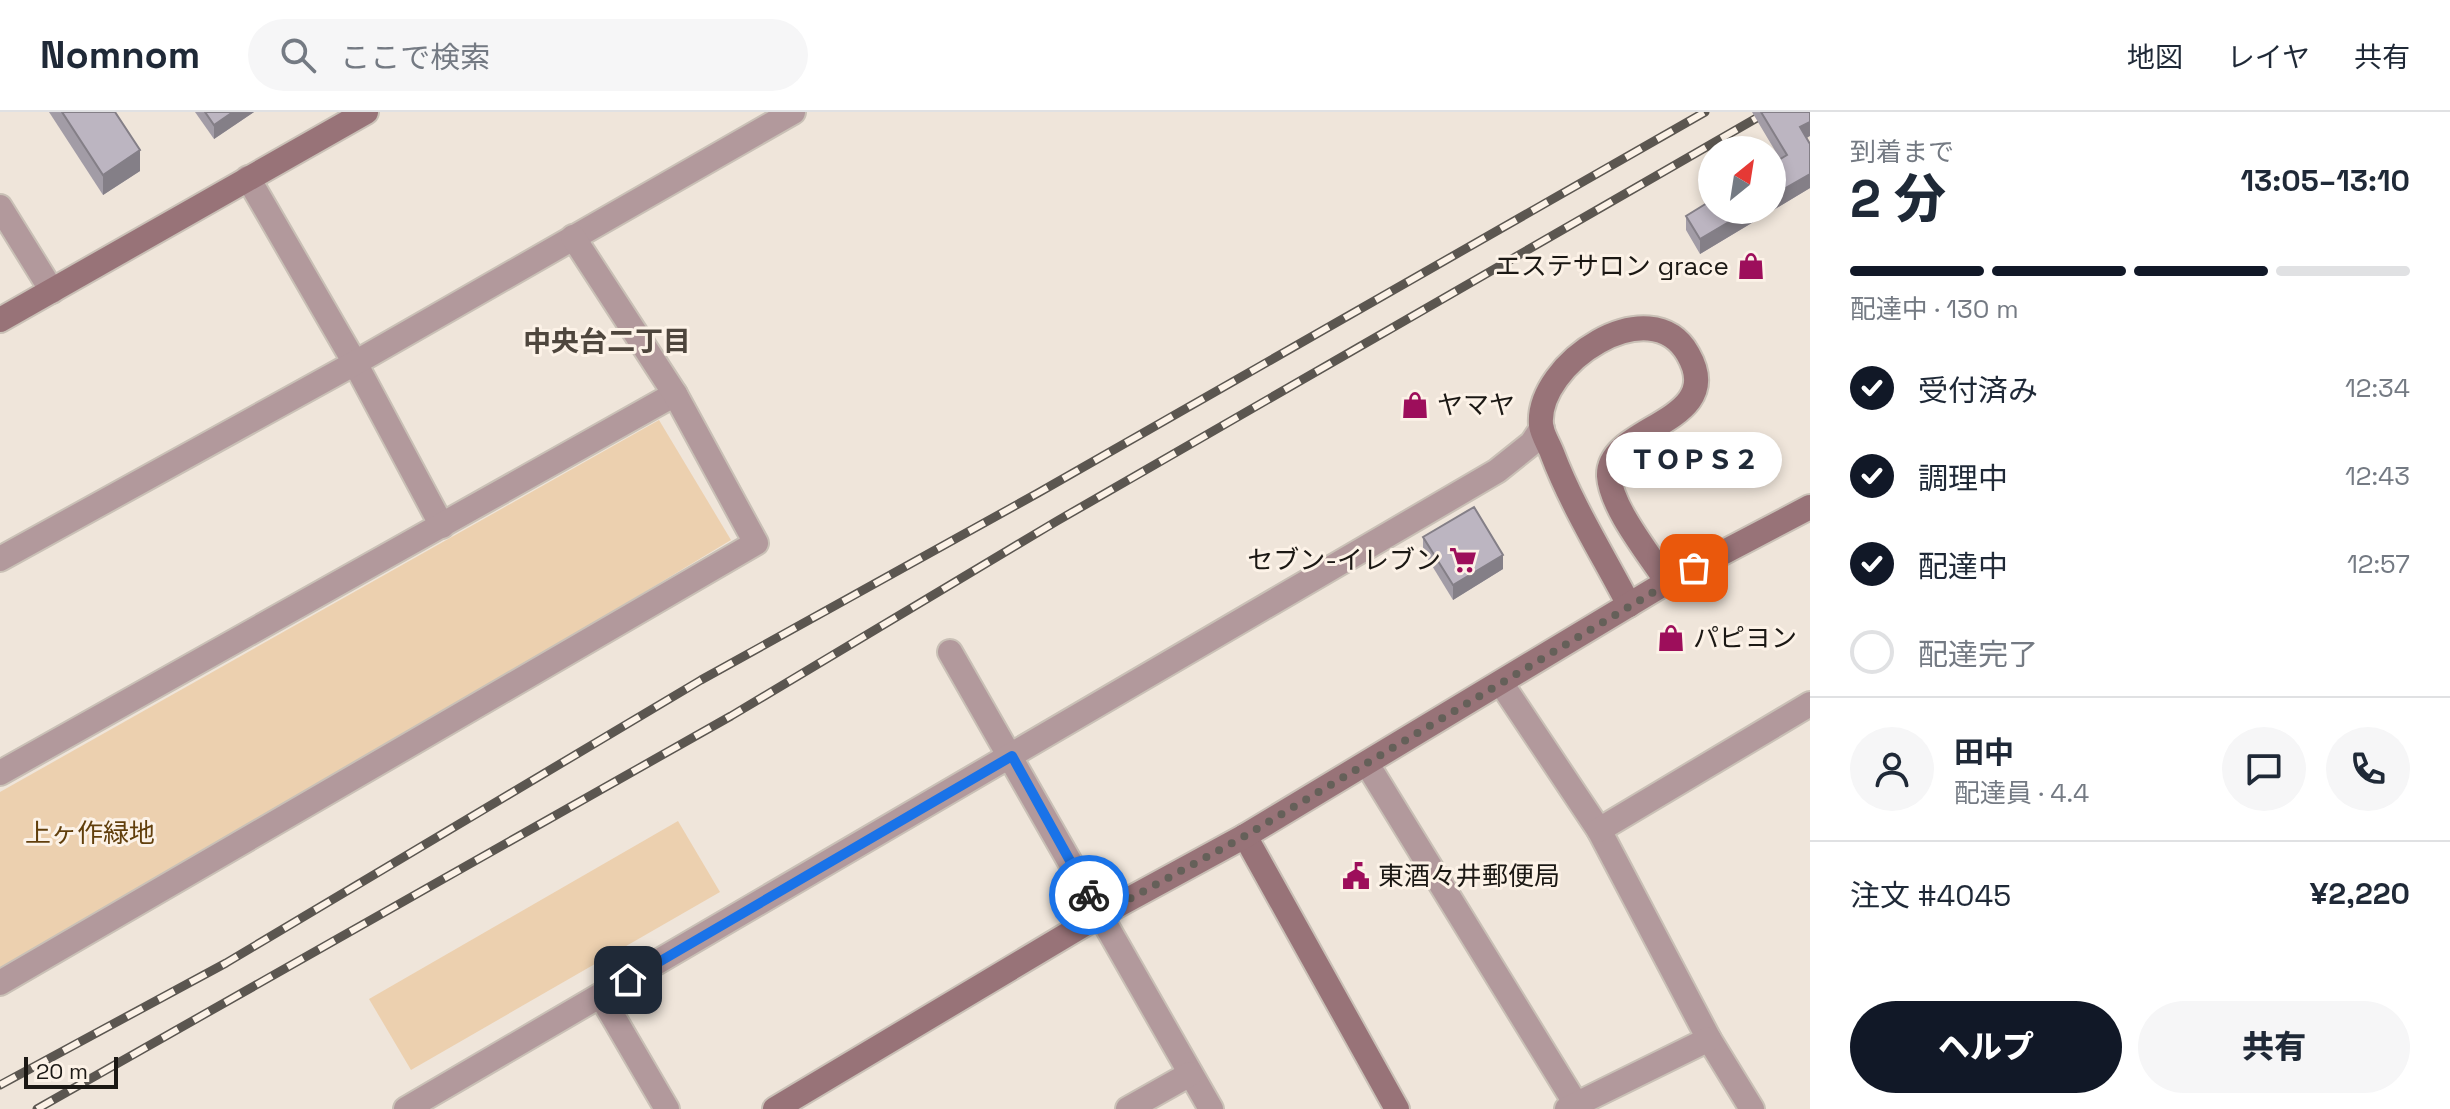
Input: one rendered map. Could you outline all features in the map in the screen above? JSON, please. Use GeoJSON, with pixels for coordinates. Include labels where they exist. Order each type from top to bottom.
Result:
{"type":"FeatureCollection","features":[{"type":"Feature","properties":{"kind":"street"},"geometry":{"type":"LineString","coordinates":[[0,320],[366,112]]}},
{"type":"Feature","properties":{"kind":"street"},"geometry":{"type":"LineString","coordinates":[[0,559],[355,363],[793,112]]}},
{"type":"Feature","properties":{"kind":"street"},"geometry":{"type":"LineString","coordinates":[[248,178],[355,363],[442,526]]}},
{"type":"Feature","properties":{"kind":"street"},"geometry":{"type":"LineString","coordinates":[[0,207],[52,291]]}},
{"type":"Feature","properties":{"kind":"street"},"geometry":{"type":"LineString","coordinates":[[0,983],[756,543],[675,394],[573,237]]}},
{"type":"Feature","properties":{"kind":"street"},"geometry":{"type":"LineString","coordinates":[[406,1109],[1497,471],[1532,443],[1542,428],[1547,397],[1567,363],[1598,340],[1650,328],[1687,351],[1698,377],[1694,396],[1629,446],[1609,472],[1611,490],[1667,582]]}},
{"type":"Feature","properties":{"kind":"street"},"geometry":{"type":"LineString","coordinates":[[0,773],[675,394]]}},
{"type":"Feature","properties":{"kind":"street"},"geometry":{"type":"LineString","coordinates":[[1542,428],[1560,476],[1629,605]]}},
{"type":"Feature","properties":{"kind":"street"},"geometry":{"type":"LineString","coordinates":[[775,1109],[1100,915],[1245,836],[1367,764],[1667,582],[1810,507]]}},
{"type":"Feature","properties":{"kind":"street"},"geometry":{"type":"LineString","coordinates":[[950,652],[1211,1109]]}},
{"type":"Feature","properties":{"kind":"street"},"geometry":{"type":"LineString","coordinates":[[1501,683],[1599,830],[1709,1039],[1752,1109]]}},
{"type":"Feature","properties":{"kind":"street"},"geometry":{"type":"LineString","coordinates":[[1599,830],[1810,704]]}},
{"type":"Feature","properties":{"kind":"street"},"geometry":{"type":"LineString","coordinates":[[1367,764],[1574,1107],[1709,1039]]}},
{"type":"Feature","properties":{"kind":"street"},"geometry":{"type":"LineString","coordinates":[[1245,836],[1397,1109]]}},
{"type":"Feature","properties":{"kind":"street"},"geometry":{"type":"LineString","coordinates":[[601,996],[667,1109]]}},
{"type":"Feature","properties":{"kind":"street"},"geometry":{"type":"LineString","coordinates":[[1128,1109],[1190,1074]]}},
{"type":"Feature","properties":{"kind":"green space","name":"上ヶ作緑地"},"geometry":{"type":"Polygon","coordinates":[[[659,420],[731,540],[0,981],[0,792],[659,420]]]}},
{"type":"Feature","properties":{"kind":"green space"},"geometry":{"type":"Polygon","coordinates":[[[678,821],[720,892],[411,1070],[369,999],[678,821]]]}},
{"type":"Feature","properties":{"kind":"building"},"geometry":{"type":"Polygon","coordinates":[[[62,112],[115,112],[140,150],[103,175],[62,112]]]}},
{"type":"Feature","properties":{"kind":"building"},"geometry":{"type":"Polygon","coordinates":[[[205,112],[233,112],[214,125],[205,112]]]}},
{"type":"Feature","properties":{"kind":"building"},"geometry":{"type":"Polygon","coordinates":[[[1761,112],[1810,112],[1810,122],[1800,127],[1810,144],[1810,174],[1786,188],[1786,136],[1776,136],[1761,112]]]}},
{"type":"Feature","properties":{"kind":"building"},"geometry":{"type":"Polygon","coordinates":[[[1698,209],[1698,224],[1725,224],[1700,239],[1686,216],[1698,209]]]}},
{"type":"Feature","properties":{"kind":"building","name":"セブン-イレブン"},"geometry":{"type":"Polygon","coordinates":[[[1474,507],[1503,555],[1453,585],[1423,537],[1474,507]]]}},
{"type":"Feature","properties":{"kind":"railway"},"geometry":{"type":"LineString","coordinates":[[0,1085],[226,963],[701,680],[1038,493],[1705,112]]}},
{"type":"Feature","properties":{"kind":"railway"},"geometry":{"type":"LineString","coordinates":[[37,1109],[731,716],[1057,521],[1767,112]]}},
{"type":"Feature","properties":{"kind":"way so far"},"geometry":{"type":"LineString","coordinates":[[1089,895],[1100,915],[1245,836],[1694,568]]}},
{"type":"Feature","properties":{"kind":"place","name":"エステサロン grace"},"geometry":{"type":"Point","coordinates":[1751,266]}},
{"type":"Feature","properties":{"kind":"place","name":"ヤマヤ"},"geometry":{"type":"Point","coordinates":[1415,405]}},
{"type":"Feature","properties":{"kind":"place","name":"セブン-イレブン"},"geometry":{"type":"Point","coordinates":[1463,560]}},
{"type":"Feature","properties":{"kind":"place","name":"ＴＯＰＳ２"},"geometry":{"type":"Point","coordinates":[1694,568]}},
{"type":"Feature","properties":{"kind":"place","name":"パピヨン"},"geometry":{"type":"Point","coordinates":[1671,638]}},
{"type":"Feature","properties":{"kind":"place","name":"東酒々井郵便局"},"geometry":{"type":"Point","coordinates":[1356,876]}},
{"type":"Feature","properties":{"kind":"district","name":"中央台二丁目"},"geometry":{"type":"Point","coordinates":[607,341]}},
{"type":"Feature","properties":{"kind":"route"},"geometry":{"type":"LineString","coordinates":[[628,980],[1012,756],[1089,895]]}}]}
